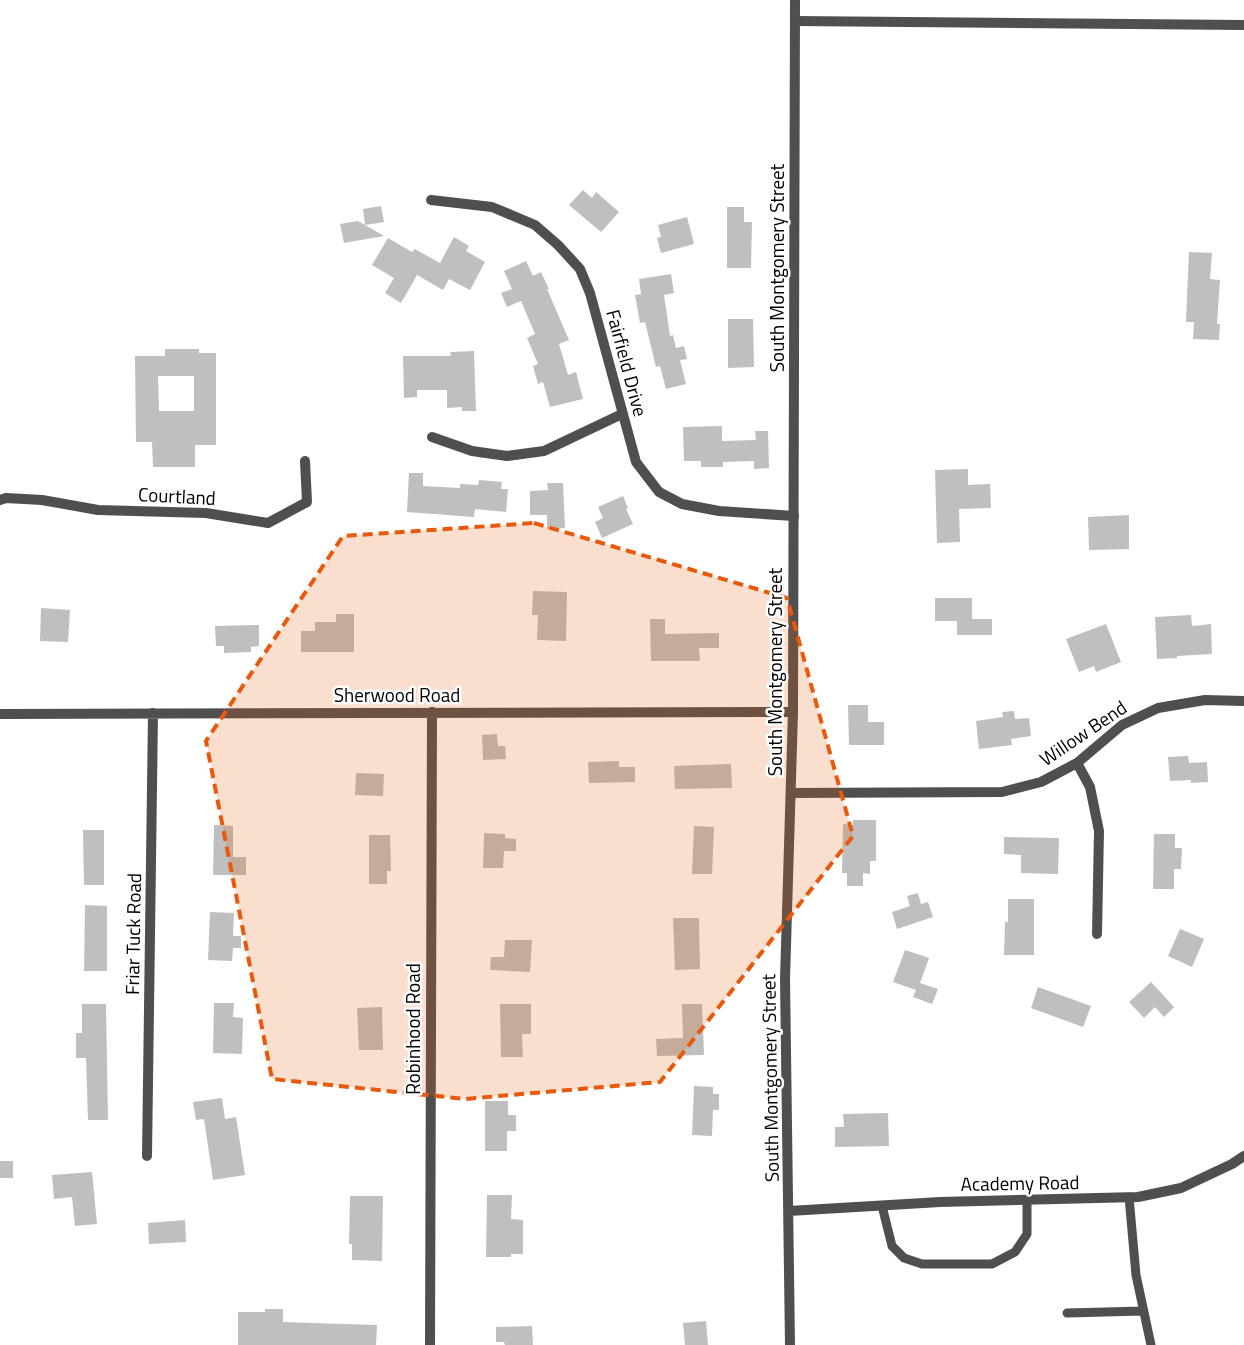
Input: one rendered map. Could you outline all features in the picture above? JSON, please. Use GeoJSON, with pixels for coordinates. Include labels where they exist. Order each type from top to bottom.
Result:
{"type":"FeatureCollection","features":[{"type":"Feature","properties":{"kind":"street","name":"South Montgomery Street"},"geometry":{"type":"LineString","coordinates":[[790,1345],[785,979],[794,712],[795,0]]}},
{"type":"Feature","properties":{"kind":"street"},"geometry":{"type":"LineString","coordinates":[[795,21],[1244,25]]}},
{"type":"Feature","properties":{"kind":"street","name":"Fairfield Drive"},"geometry":{"type":"LineString","coordinates":[[431,200],[492,207],[535,224],[580,269],[590,293],[636,462],[659,492],[682,504],[719,511],[794,516]]}},
{"type":"Feature","properties":{"kind":"street"},"geometry":{"type":"LineString","coordinates":[[432,437],[472,451],[507,456],[516,455],[544,451],[622,414]]}},
{"type":"Feature","properties":{"kind":"street","name":"Courtland"},"geometry":{"type":"LineString","coordinates":[[0,500],[6,498],[42,500],[98,510],[206,513],[268,523],[307,502],[305,461]]}},
{"type":"Feature","properties":{"kind":"street","name":"Willow Bend"},"geometry":{"type":"LineString","coordinates":[[792,793],[1002,792],[1041,782],[1077,763],[1122,725],[1158,708],[1205,700],[1244,701]]}},
{"type":"Feature","properties":{"kind":"street","name":"Robinhood Road"},"geometry":{"type":"LineString","coordinates":[[430,1345],[432,712]]}},
{"type":"Feature","properties":{"kind":"street","name":"Sherwood Road"},"geometry":{"type":"LineString","coordinates":[[0,714],[794,712]]}},
{"type":"Feature","properties":{"kind":"street","name":"Friar Tuck Road"},"geometry":{"type":"LineString","coordinates":[[147,1156],[153,713]]}},
{"type":"Feature","properties":{"kind":"street"},"geometry":{"type":"LineString","coordinates":[[1077,763],[1090,787],[1099,831],[1097,934]]}},
{"type":"Feature","properties":{"kind":"street","name":"Academy Road"},"geometry":{"type":"LineString","coordinates":[[788,1211],[1129,1197],[1181,1188],[1232,1164],[1244,1156]]}},
{"type":"Feature","properties":{"kind":"lane"},"geometry":{"type":"LineString","coordinates":[[1129,1197],[1136,1275],[1151,1345]]}},
{"type":"Feature","properties":{"kind":"lane"},"geometry":{"type":"LineString","coordinates":[[882,1206],[892,1246],[904,1258],[922,1264],[992,1264],[1015,1252],[1027,1234],[1027,1200]]}},
{"type":"Feature","properties":{"kind":"lane"},"geometry":{"type":"LineString","coordinates":[[1067,1313],[1143,1310]]}},
{"type":"Feature","properties":{"kind":"highlighted area"},"geometry":{"type":"Polygon","coordinates":[[[534,523],[787,598],[853,836],[660,1082],[465,1099],[272,1079],[206,741],[343,536],[534,523]]]}},
{"type":"Feature","properties":{"kind":"building"},"geometry":{"type":"Polygon","coordinates":[[[583,190],[592,198],[596,192],[619,212],[601,232],[569,205],[583,190]]]}},
{"type":"Feature","properties":{"kind":"building"},"geometry":{"type":"Polygon","coordinates":[[[381,206],[384,222],[365,225],[363,209],[381,206]]]}},
{"type":"Feature","properties":{"kind":"building"},"geometry":{"type":"Polygon","coordinates":[[[727,207],[744,207],[744,222],[752,222],[751,268],[727,268],[727,207]]]}},
{"type":"Feature","properties":{"kind":"building"},"geometry":{"type":"Polygon","coordinates":[[[687,217],[694,244],[661,253],[657,238],[661,237],[658,225],[687,217]]]}},
{"type":"Feature","properties":{"kind":"building"},"geometry":{"type":"Polygon","coordinates":[[[358,221],[384,236],[344,243],[340,224],[358,221]]]}},
{"type":"Feature","properties":{"kind":"building"},"geometry":{"type":"Polygon","coordinates":[[[454,237],[469,246],[466,251],[485,262],[470,290],[449,279],[443,290],[417,275],[401,303],[385,293],[394,278],[372,265],[388,238],[412,252],[415,249],[440,263],[454,237]]]}},
{"type":"Feature","properties":{"kind":"building"},"geometry":{"type":"Polygon","coordinates":[[[1189,252],[1212,253],[1210,279],[1220,280],[1217,324],[1220,324],[1219,340],[1193,339],[1194,322],[1186,322],[1189,252]]]}},
{"type":"Feature","properties":{"kind":"building"},"geometry":{"type":"Polygon","coordinates":[[[526,261],[533,276],[541,272],[549,289],[547,289],[569,340],[559,344],[568,375],[576,372],[583,399],[550,407],[543,382],[538,384],[533,366],[538,364],[527,338],[535,334],[521,301],[507,307],[501,293],[512,289],[504,271],[526,261]]]}},
{"type":"Feature","properties":{"kind":"building"},"geometry":{"type":"Polygon","coordinates":[[[671,274],[674,293],[664,295],[670,336],[673,335],[676,348],[684,346],[687,359],[680,360],[686,384],[666,389],[660,366],[656,367],[645,322],[640,323],[635,295],[641,294],[639,279],[671,274]]]}},
{"type":"Feature","properties":{"kind":"building"},"geometry":{"type":"Polygon","coordinates":[[[728,319],[753,319],[754,367],[728,368],[728,319]]]}},
{"type":"Feature","properties":{"kind":"building"},"geometry":{"type":"Polygon","coordinates":[[[165,349],[199,349],[199,353],[216,353],[216,445],[195,445],[195,467],[153,467],[152,442],[136,442],[135,356],[165,356],[165,349]],[[158,376],[159,411],[194,411],[194,376],[158,376]]]}},
{"type":"Feature","properties":{"kind":"building"},"geometry":{"type":"Polygon","coordinates":[[[474,351],[476,411],[462,411],[462,407],[447,408],[447,390],[417,390],[417,397],[404,398],[403,356],[451,356],[450,352],[474,351]]]}},
{"type":"Feature","properties":{"kind":"building"},"geometry":{"type":"Polygon","coordinates":[[[722,426],[722,441],[756,440],[755,431],[768,431],[769,468],[754,469],[754,461],[723,462],[723,467],[701,467],[701,461],[684,461],[683,427],[722,426]]]}},
{"type":"Feature","properties":{"kind":"building"},"geometry":{"type":"Polygon","coordinates":[[[968,469],[968,485],[990,484],[991,508],[959,509],[960,542],[937,543],[935,470],[968,469]]]}},
{"type":"Feature","properties":{"kind":"building"},"geometry":{"type":"Polygon","coordinates":[[[409,473],[423,473],[423,486],[460,488],[460,484],[478,485],[479,480],[502,482],[501,489],[508,489],[506,512],[475,509],[474,517],[407,512],[409,473]]]}},
{"type":"Feature","properties":{"kind":"building"},"geometry":{"type":"Polygon","coordinates":[[[547,483],[563,483],[565,528],[547,529],[547,515],[530,515],[530,491],[548,490],[547,483]]]}},
{"type":"Feature","properties":{"kind":"building"},"geometry":{"type":"Polygon","coordinates":[[[623,496],[628,508],[626,509],[633,524],[602,538],[595,522],[603,518],[598,507],[623,496]]]}},
{"type":"Feature","properties":{"kind":"building"},"geometry":{"type":"Polygon","coordinates":[[[1129,515],[1129,549],[1089,550],[1088,517],[1129,515]]]}},
{"type":"Feature","properties":{"kind":"building"},"geometry":{"type":"Polygon","coordinates":[[[533,591],[567,592],[566,641],[537,640],[538,615],[532,615],[533,591]]]}},
{"type":"Feature","properties":{"kind":"building"},"geometry":{"type":"Polygon","coordinates":[[[935,598],[972,598],[972,619],[992,619],[992,635],[957,635],[957,621],[935,621],[935,598]]]}},
{"type":"Feature","properties":{"kind":"building"},"geometry":{"type":"Polygon","coordinates":[[[41,608],[70,610],[68,642],[40,641],[41,608]]]}},
{"type":"Feature","properties":{"kind":"building"},"geometry":{"type":"Polygon","coordinates":[[[336,614],[354,614],[354,652],[301,652],[301,631],[315,631],[315,622],[336,622],[336,614]]]}},
{"type":"Feature","properties":{"kind":"building"},"geometry":{"type":"Polygon","coordinates":[[[1191,615],[1192,626],[1211,624],[1212,654],[1157,659],[1155,617],[1191,615]]]}},
{"type":"Feature","properties":{"kind":"building"},"geometry":{"type":"Polygon","coordinates":[[[650,619],[665,619],[665,634],[719,633],[719,648],[699,648],[700,661],[651,661],[650,619]]]}},
{"type":"Feature","properties":{"kind":"building"},"geometry":{"type":"Polygon","coordinates":[[[1106,624],[1121,662],[1096,672],[1094,666],[1079,672],[1066,639],[1106,624]]]}},
{"type":"Feature","properties":{"kind":"building"},"geometry":{"type":"Polygon","coordinates":[[[259,625],[259,646],[251,647],[251,652],[224,653],[224,646],[216,646],[215,626],[259,625]]]}},
{"type":"Feature","properties":{"kind":"building"},"geometry":{"type":"Polygon","coordinates":[[[848,705],[868,705],[868,722],[884,722],[884,745],[849,745],[848,705]]]}},
{"type":"Feature","properties":{"kind":"building"},"geometry":{"type":"Polygon","coordinates":[[[1014,711],[1015,719],[1029,718],[1031,736],[1011,739],[1012,745],[979,749],[976,721],[1003,717],[1002,712],[1014,711]]]}},
{"type":"Feature","properties":{"kind":"building"},"geometry":{"type":"Polygon","coordinates":[[[497,734],[498,746],[505,746],[506,759],[483,760],[482,735],[497,734]]]}},
{"type":"Feature","properties":{"kind":"building"},"geometry":{"type":"Polygon","coordinates":[[[1188,756],[1189,763],[1207,762],[1208,782],[1191,783],[1191,780],[1170,781],[1168,757],[1188,756]]]}},
{"type":"Feature","properties":{"kind":"building"},"geometry":{"type":"Polygon","coordinates":[[[619,761],[619,767],[635,767],[635,782],[589,783],[588,762],[619,761]]]}},
{"type":"Feature","properties":{"kind":"building"},"geometry":{"type":"Polygon","coordinates":[[[731,764],[732,788],[675,789],[674,766],[731,764]]]}},
{"type":"Feature","properties":{"kind":"building"},"geometry":{"type":"Polygon","coordinates":[[[356,773],[384,774],[383,796],[355,795],[356,773]]]}},
{"type":"Feature","properties":{"kind":"building"},"geometry":{"type":"Polygon","coordinates":[[[853,820],[876,820],[876,861],[870,861],[870,874],[863,873],[863,886],[847,886],[847,873],[842,873],[843,824],[853,825],[853,820]]]}},
{"type":"Feature","properties":{"kind":"building"},"geometry":{"type":"Polygon","coordinates":[[[214,825],[233,826],[233,857],[246,857],[246,875],[213,875],[214,825]]]}},
{"type":"Feature","properties":{"kind":"building"},"geometry":{"type":"Polygon","coordinates":[[[694,826],[714,827],[712,874],[692,874],[694,826]]]}},
{"type":"Feature","properties":{"kind":"building"},"geometry":{"type":"Polygon","coordinates":[[[83,830],[104,830],[104,885],[84,885],[83,830]]]}},
{"type":"Feature","properties":{"kind":"building"},"geometry":{"type":"Polygon","coordinates":[[[484,833],[505,834],[505,838],[516,839],[516,851],[504,851],[503,868],[483,868],[484,833]]]}},
{"type":"Feature","properties":{"kind":"building"},"geometry":{"type":"Polygon","coordinates":[[[1154,834],[1175,834],[1175,848],[1182,848],[1181,869],[1174,869],[1174,889],[1153,889],[1154,834]]]}},
{"type":"Feature","properties":{"kind":"building"},"geometry":{"type":"Polygon","coordinates":[[[369,835],[390,835],[391,871],[387,871],[387,884],[369,884],[369,835]]]}},
{"type":"Feature","properties":{"kind":"building"},"geometry":{"type":"Polygon","coordinates":[[[1004,837],[1059,838],[1058,874],[1021,873],[1021,855],[1004,854],[1004,837]]]}},
{"type":"Feature","properties":{"kind":"building"},"geometry":{"type":"Polygon","coordinates":[[[918,893],[921,904],[928,902],[933,917],[897,929],[892,912],[910,906],[907,896],[918,893]]]}},
{"type":"Feature","properties":{"kind":"building"},"geometry":{"type":"Polygon","coordinates":[[[1008,899],[1034,899],[1034,955],[1004,955],[1005,922],[1008,922],[1008,899]]]}},
{"type":"Feature","properties":{"kind":"building"},"geometry":{"type":"Polygon","coordinates":[[[85,905],[107,906],[107,971],[84,971],[85,905]]]}},
{"type":"Feature","properties":{"kind":"building"},"geometry":{"type":"Polygon","coordinates":[[[210,912],[234,913],[233,936],[241,936],[241,948],[233,948],[232,961],[208,960],[210,912]]]}},
{"type":"Feature","properties":{"kind":"building"},"geometry":{"type":"Polygon","coordinates":[[[673,918],[699,918],[700,969],[675,970],[673,918]]]}},
{"type":"Feature","properties":{"kind":"building"},"geometry":{"type":"Polygon","coordinates":[[[1180,929],[1204,939],[1192,967],[1168,956],[1180,929]]]}},
{"type":"Feature","properties":{"kind":"building"},"geometry":{"type":"Polygon","coordinates":[[[505,940],[532,940],[530,972],[490,970],[491,957],[504,957],[505,940]]]}},
{"type":"Feature","properties":{"kind":"building"},"geometry":{"type":"Polygon","coordinates":[[[905,950],[929,958],[920,983],[938,989],[932,1004],[913,997],[916,990],[893,982],[905,950]]]}},
{"type":"Feature","properties":{"kind":"building"},"geometry":{"type":"Polygon","coordinates":[[[1151,982],[1174,1007],[1164,1017],[1155,1007],[1144,1018],[1129,1002],[1151,982]]]}},
{"type":"Feature","properties":{"kind":"building"},"geometry":{"type":"Polygon","coordinates":[[[1038,987],[1091,1006],[1083,1027],[1031,1008],[1038,987]]]}},
{"type":"Feature","properties":{"kind":"building"},"geometry":{"type":"Polygon","coordinates":[[[214,1003],[234,1003],[233,1017],[243,1018],[242,1054],[213,1053],[214,1003]]]}},
{"type":"Feature","properties":{"kind":"building"},"geometry":{"type":"Polygon","coordinates":[[[82,1004],[106,1004],[108,1120],[88,1120],[86,1058],[76,1058],[76,1033],[82,1033],[82,1004]]]}},
{"type":"Feature","properties":{"kind":"building"},"geometry":{"type":"Polygon","coordinates":[[[500,1004],[531,1004],[531,1034],[522,1034],[523,1057],[501,1057],[500,1004]]]}},
{"type":"Feature","properties":{"kind":"building"},"geometry":{"type":"Polygon","coordinates":[[[682,1004],[702,1004],[704,1055],[657,1056],[656,1039],[683,1038],[682,1004]]]}},
{"type":"Feature","properties":{"kind":"building"},"geometry":{"type":"Polygon","coordinates":[[[382,1007],[383,1050],[359,1050],[357,1008],[382,1007]]]}},
{"type":"Feature","properties":{"kind":"building"},"geometry":{"type":"Polygon","coordinates":[[[694,1086],[713,1087],[713,1094],[719,1094],[719,1110],[713,1110],[712,1136],[692,1135],[694,1086]]]}},
{"type":"Feature","properties":{"kind":"building"},"geometry":{"type":"Polygon","coordinates":[[[222,1098],[225,1119],[236,1117],[245,1175],[213,1180],[204,1119],[196,1120],[193,1102],[222,1098]]]}},
{"type":"Feature","properties":{"kind":"building"},"geometry":{"type":"Polygon","coordinates":[[[485,1101],[508,1101],[508,1115],[516,1115],[516,1131],[507,1131],[507,1151],[485,1151],[485,1101]]]}},
{"type":"Feature","properties":{"kind":"building"},"geometry":{"type":"Polygon","coordinates":[[[888,1113],[889,1146],[835,1147],[835,1127],[844,1127],[843,1114],[888,1113]]]}},
{"type":"Feature","properties":{"kind":"building"},"geometry":{"type":"Polygon","coordinates":[[[0,1161],[13,1161],[13,1178],[0,1178],[0,1161]]]}},
{"type":"Feature","properties":{"kind":"building"},"geometry":{"type":"Polygon","coordinates":[[[92,1172],[97,1224],[75,1226],[72,1197],[54,1199],[52,1175],[92,1172]]]}},
{"type":"Feature","properties":{"kind":"building"},"geometry":{"type":"Polygon","coordinates":[[[487,1195],[512,1195],[511,1219],[523,1220],[523,1254],[511,1254],[511,1257],[486,1257],[487,1195]]]}},
{"type":"Feature","properties":{"kind":"building"},"geometry":{"type":"Polygon","coordinates":[[[350,1196],[383,1196],[382,1261],[352,1260],[352,1244],[349,1244],[350,1196]]]}},
{"type":"Feature","properties":{"kind":"building"},"geometry":{"type":"Polygon","coordinates":[[[185,1220],[186,1242],[149,1244],[148,1223],[185,1220]]]}},
{"type":"Feature","properties":{"kind":"building"},"geometry":{"type":"Polygon","coordinates":[[[265,1309],[283,1309],[283,1322],[377,1325],[376,1345],[238,1345],[238,1312],[265,1312],[265,1309]]]}},
{"type":"Feature","properties":{"kind":"building"},"geometry":{"type":"Polygon","coordinates":[[[706,1321],[708,1345],[685,1345],[683,1323],[706,1321]]]}},
{"type":"Feature","properties":{"kind":"building"},"geometry":{"type":"Polygon","coordinates":[[[532,1326],[533,1345],[505,1345],[504,1342],[496,1342],[496,1327],[532,1326]]]}}]}
